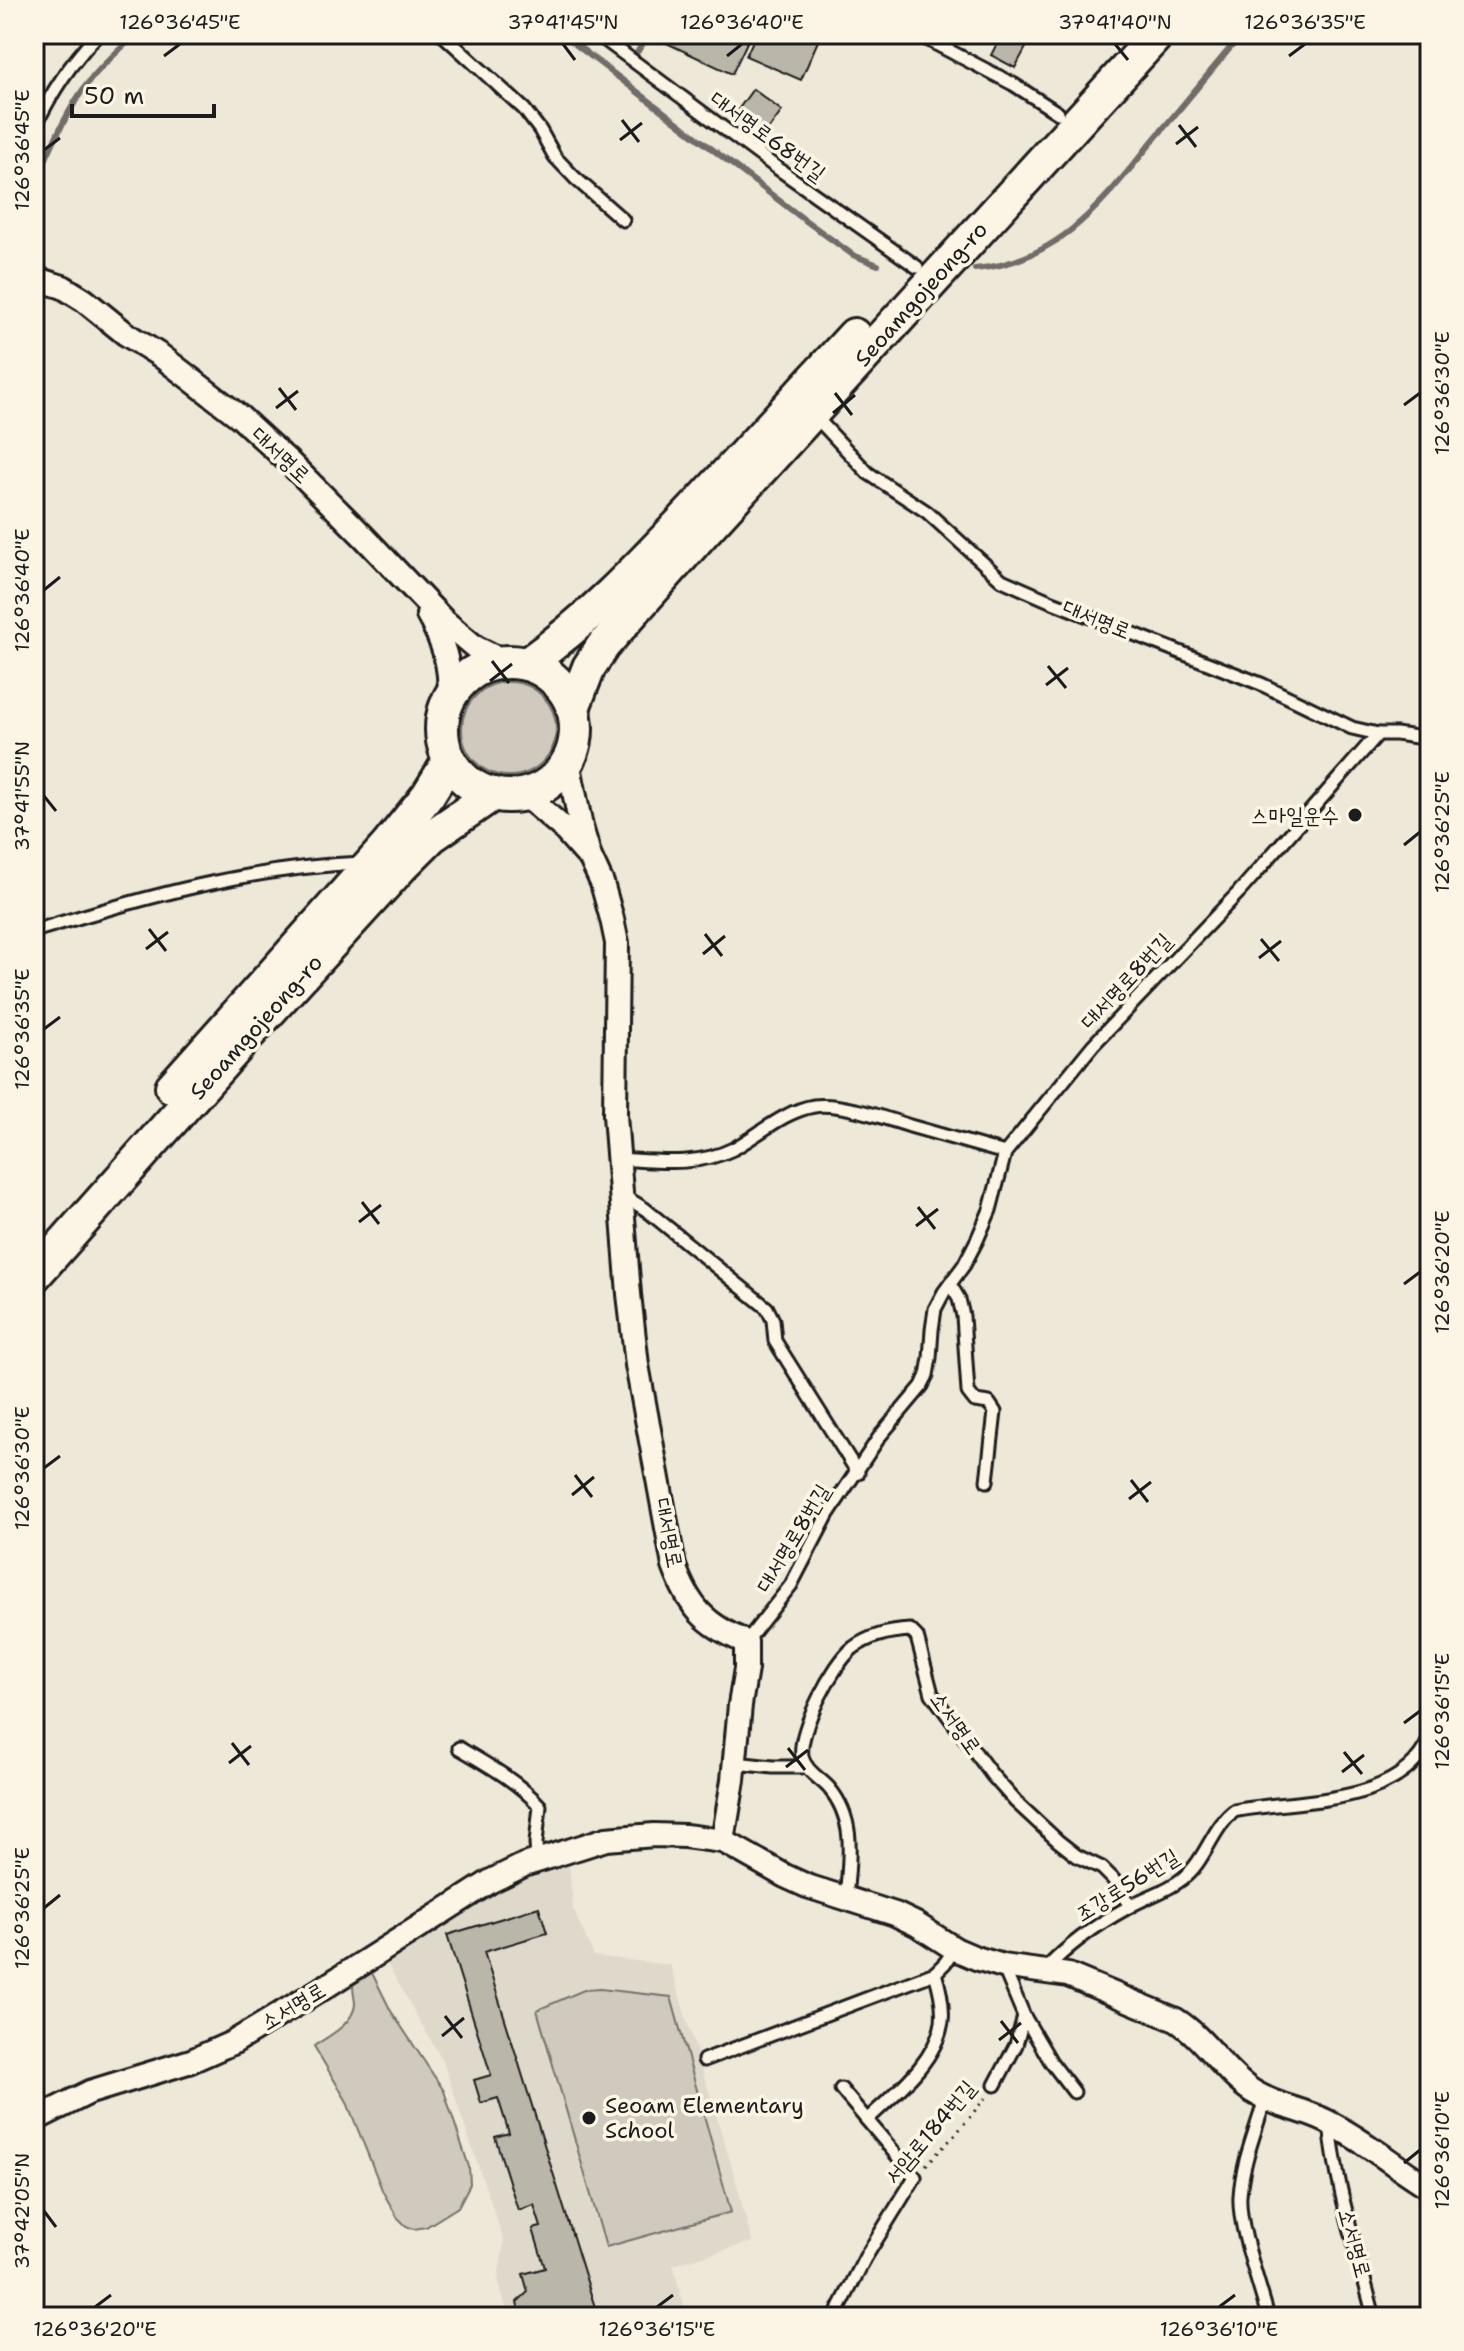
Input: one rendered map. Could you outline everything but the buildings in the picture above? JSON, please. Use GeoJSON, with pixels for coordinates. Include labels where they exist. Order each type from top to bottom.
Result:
{"type":"FeatureCollection","features":[{"type":"Feature","properties":{"kind":"main road","name":"Seoamgojeong-ro"},"geometry":{"type":"LineString","coordinates":[[516,663],[562,639],[649,557],[1129,34]]}},
{"type":"Feature","properties":{"kind":"main road","name":"Seoamgojeong-ro"},"geometry":{"type":"LineString","coordinates":[[573,708],[589,667],[603,646],[1158,34]]}},
{"type":"Feature","properties":{"kind":"main road"},"geometry":{"type":"LineString","coordinates":[[516,663],[547,673],[563,688],[573,708],[577,730],[573,752],[562,772],[546,786],[525,795],[503,797],[481,791],[463,778],[449,761],[442,739],[442,717],[450,696],[464,679],[483,667],[516,663]]}},
{"type":"Feature","properties":{"kind":"main road","name":"Seoamgojeong-ro"},"geometry":{"type":"LineString","coordinates":[[34,1245],[372,863],[420,807],[449,761]]}},
{"type":"Feature","properties":{"kind":"main road","name":"Seoamgojeong-ro"},"geometry":{"type":"LineString","coordinates":[[34,1276],[402,866],[432,836],[493,794]]}},
{"type":"Feature","properties":{"kind":"street","name":"대서명로"},"geometry":{"type":"LineString","coordinates":[[34,278],[63,287],[84,300],[240,417],[363,536],[444,621],[475,647],[516,663]]}},
{"type":"Feature","properties":{"kind":"street"},"geometry":{"type":"LineString","coordinates":[[416,593],[440,637],[447,657],[450,696]]}},
{"type":"Feature","properties":{"kind":"street","name":"대서명로"},"geometry":{"type":"LineString","coordinates":[[568,761],[572,790],[590,857],[602,883],[617,943],[615,1115],[621,1194],[637,1365],[674,1566],[684,1593],[694,1608],[726,1634],[746,1642]]}},
{"type":"Feature","properties":{"kind":"street"},"geometry":{"type":"LineString","coordinates":[[525,795],[590,857]]}},
{"type":"Feature","properties":{"kind":"street"},"geometry":{"type":"LineString","coordinates":[[723,1841],[746,1669],[746,1642]]}},
{"type":"Feature","properties":{"kind":"street","name":"소서명로"},"geometry":{"type":"LineString","coordinates":[[34,2120],[90,2092],[168,2069],[234,2042],[491,1881],[537,1860],[606,1839],[685,1836],[723,1841],[785,1876],[895,1914],[955,1949],[1003,1966],[1068,1975],[1176,2020],[1191,2029],[1248,2089],[1265,2099],[1330,2122],[1430,2188]]}},
{"type":"Feature","properties":{"kind":"lane"},"geometry":{"type":"LineString","coordinates":[[34,128],[52,90],[98,34]]}},
{"type":"Feature","properties":{"kind":"lane"},"geometry":{"type":"LineString","coordinates":[[442,34],[524,109],[555,157],[623,220]]}},
{"type":"Feature","properties":{"kind":"lane","name":"대서명로68번길"},"geometry":{"type":"LineString","coordinates":[[597,34],[917,267]]}},
{"type":"Feature","properties":{"kind":"lane"},"geometry":{"type":"LineString","coordinates":[[917,34],[1013,84],[1058,113]]}},
{"type":"Feature","properties":{"kind":"lane","name":"대서명로"},"geometry":{"type":"LineString","coordinates":[[812,414],[868,473],[927,512],[1002,580],[1261,684],[1352,728],[1430,739]]}},
{"type":"Feature","properties":{"kind":"lane","name":"대서명로8번길"},"geometry":{"type":"LineString","coordinates":[[746,1642],[791,1585],[828,1514],[880,1436],[912,1400],[927,1375],[935,1309],[964,1265],[990,1210],[1005,1153],[1093,1045],[1239,892],[1378,734]]}},
{"type":"Feature","properties":{"kind":"lane"},"geometry":{"type":"LineString","coordinates":[[34,931],[146,898],[242,876],[307,867],[372,863]]}},
{"type":"Feature","properties":{"kind":"lane"},"geometry":{"type":"LineString","coordinates":[[618,1159],[663,1162],[713,1157],[734,1148],[786,1116],[817,1105],[871,1114],[1005,1153]]}},
{"type":"Feature","properties":{"kind":"lane"},"geometry":{"type":"LineString","coordinates":[[621,1194],[645,1209],[767,1308],[773,1320],[775,1341],[858,1473]]}},
{"type":"Feature","properties":{"kind":"lane"},"geometry":{"type":"LineString","coordinates":[[950,1284],[959,1299],[963,1316],[968,1392],[975,1401],[989,1403],[995,1412],[987,1481]]}},
{"type":"Feature","properties":{"kind":"lane","name":"소서명로"},"geometry":{"type":"LineString","coordinates":[[806,1767],[802,1749],[808,1720],[839,1662],[854,1647],[875,1637],[910,1630],[917,1637],[932,1694],[992,1775],[1058,1841],[1077,1856],[1102,1868],[1130,1906]]}},
{"type":"Feature","properties":{"kind":"lane","name":"조강로56번길"},"geometry":{"type":"LineString","coordinates":[[1044,1971],[1063,1951],[1101,1923],[1183,1878],[1202,1860],[1223,1820],[1234,1811],[1331,1798],[1384,1783],[1412,1766],[1424,1752],[1430,1737]]}},
{"type":"Feature","properties":{"kind":"lane"},"geometry":{"type":"LineString","coordinates":[[459,1748],[501,1774],[540,1806],[537,1860]]}},
{"type":"Feature","properties":{"kind":"lane"},"geometry":{"type":"LineString","coordinates":[[735,1763],[806,1767],[829,1788],[845,1810],[849,1827],[846,1899]]}},
{"type":"Feature","properties":{"kind":"lane"},"geometry":{"type":"LineString","coordinates":[[704,2060],[935,1973],[955,1949]]}},
{"type":"Feature","properties":{"kind":"lane"},"geometry":{"type":"LineString","coordinates":[[1003,1966],[1024,2016],[1051,2062],[1074,2092]]}},
{"type":"Feature","properties":{"kind":"lane"},"geometry":{"type":"LineString","coordinates":[[867,2120],[919,2068],[935,2044],[942,2023],[942,1995],[935,1973]]}},
{"type":"Feature","properties":{"kind":"lane","name":"서암로184번길"},"geometry":{"type":"LineString","coordinates":[[995,2085],[1016,2045],[1024,2016]]}},
{"type":"Feature","properties":{"kind":"lane"},"geometry":{"type":"LineString","coordinates":[[841,2089],[915,2177]]}},
{"type":"Feature","properties":{"kind":"lane"},"geometry":{"type":"LineString","coordinates":[[1265,2099],[1242,2177],[1240,2199],[1244,2227],[1268,2317]]}},
{"type":"Feature","properties":{"kind":"lane","name":"소서명로"},"geometry":{"type":"LineString","coordinates":[[1330,2122],[1341,2191],[1374,2317]]}},
{"type":"Feature","properties":{"kind":"lane","name":"서암로184번길"},"geometry":{"type":"LineString","coordinates":[[835,2317],[865,2258],[915,2177]]}},
{"type":"Feature","properties":{"kind":"path","name":"서암로184번길"},"geometry":{"type":"LineString","coordinates":[[915,2177],[978,2109],[995,2085]]}},
{"type":"Feature","properties":{"kind":"shaded area"},"geometry":{"type":"Polygon","coordinates":[[[509,682],[527,685],[542,696],[553,711],[556,729],[553,747],[542,762],[527,773],[509,776],[491,773],[476,762],[465,747],[462,729],[465,711],[476,696],[491,685],[509,682]]]}},
{"type":"Feature","properties":{"kind":"shaded area","name":"Seoam Elementary School"},"geometry":{"type":"Polygon","coordinates":[[[569,1863],[573,1909],[594,1956],[670,1965],[752,2242],[673,2265],[687,2317],[509,2317],[498,2280],[504,2241],[443,2062],[384,1958],[449,1915],[520,1877],[569,1863]]]}},
{"type":"Feature","properties":{"kind":"shaded area"},"geometry":{"type":"Polygon","coordinates":[[[372,1973],[391,2011],[444,2091],[469,2167],[470,2184],[458,2207],[426,2227],[414,2229],[397,2217],[383,2192],[346,2100],[314,2046],[349,2018],[355,2005],[353,1985],[372,1973]]]}},
{"type":"Feature","properties":{"kind":"shaded area"},"geometry":{"type":"Polygon","coordinates":[[[584,1990],[671,1997],[731,2212],[606,2247],[537,2010],[584,1990]]]}},
{"type":"Feature","properties":{"kind":"waterway"},"geometry":{"type":"LineString","coordinates":[[34,185],[80,94],[99,70],[136,34]]}},
{"type":"Feature","properties":{"kind":"waterway"},"geometry":{"type":"LineString","coordinates":[[562,34],[802,218],[853,255],[878,265]]}},
{"type":"Feature","properties":{"kind":"waterway"},"geometry":{"type":"LineString","coordinates":[[638,51],[648,34]]}},
{"type":"Feature","properties":{"kind":"waterway"},"geometry":{"type":"LineString","coordinates":[[975,269],[1006,264],[1033,254],[1079,224],[1118,183],[1242,34]]}},
{"type":"Feature","properties":{"kind":"place","name":"스마일운수"},"geometry":{"type":"Point","coordinates":[1355,815]}},
{"type":"Feature","properties":{"kind":"place","name":"Seoam Elementary School"},"geometry":{"type":"Point","coordinates":[589,2118]}}]}
